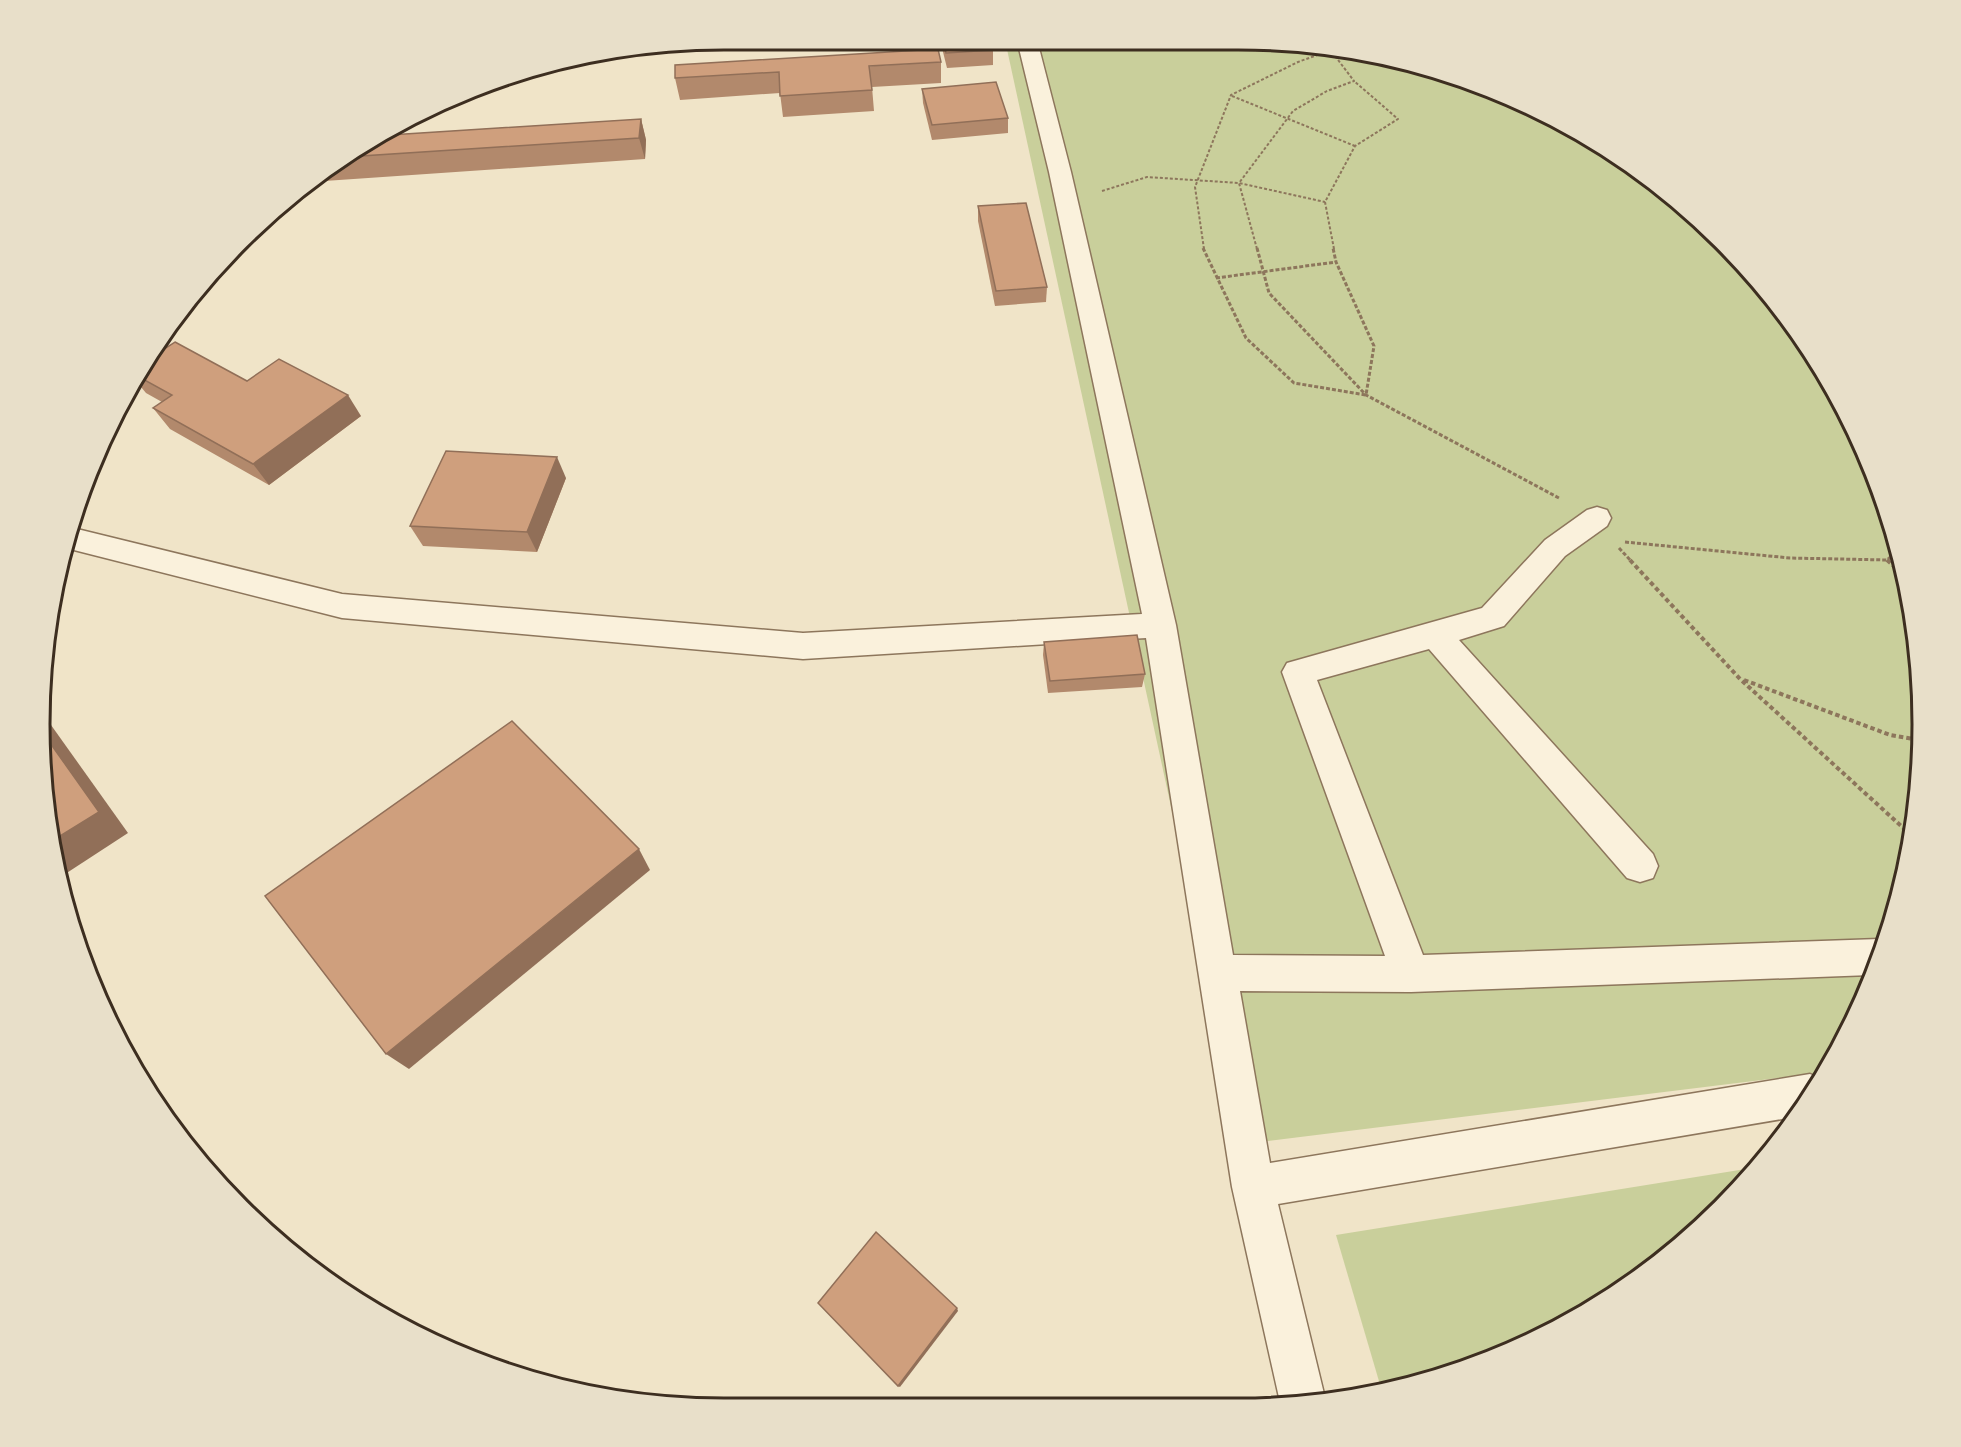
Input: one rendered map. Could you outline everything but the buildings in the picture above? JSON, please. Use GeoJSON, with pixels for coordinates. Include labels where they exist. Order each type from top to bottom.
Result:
{"type":"FeatureCollection","features":[{"type":"Feature","properties":{"kind":"street"},"geometry":{"type":"LineString","coordinates":[[1030,50],[1060,172],[1160,625],[1253,1187],[1301,1394]]}},
{"type":"Feature","properties":{"kind":"street"},"geometry":{"type":"LineString","coordinates":[[1411,974],[1298,672],[1436,635],[1493,617],[1555,548],[1605,530]]}},
{"type":"Feature","properties":{"kind":"street"},"geometry":{"type":"LineString","coordinates":[[75,539],[342,606],[803,646],[1160,625]]}},
{"type":"Feature","properties":{"kind":"street"},"geometry":{"type":"LineString","coordinates":[[1436,635],[1640,866]]}},
{"type":"Feature","properties":{"kind":"street"},"geometry":{"type":"LineString","coordinates":[[1218,973],[1411,974],[1869,957]]}},
{"type":"Feature","properties":{"kind":"street"},"geometry":{"type":"LineString","coordinates":[[1253,1187],[1799,1096]]}},
{"type":"Feature","properties":{"kind":"path"},"geometry":{"type":"LineString","coordinates":[[1317,54],[1231,95],[1195,187],[1204,252],[1246,338],[1294,383],[1366,395]]}},
{"type":"Feature","properties":{"kind":"path"},"geometry":{"type":"LineString","coordinates":[[1336,57],[1354,81],[1398,119],[1355,146],[1325,202],[1336,262],[1374,346],[1366,395]]}},
{"type":"Feature","properties":{"kind":"path"},"geometry":{"type":"LineString","coordinates":[[1239,183],[1293,111],[1327,91],[1354,81]]}},
{"type":"Feature","properties":{"kind":"path"},"geometry":{"type":"LineString","coordinates":[[1231,95],[1355,146]]}},
{"type":"Feature","properties":{"kind":"path"},"geometry":{"type":"LineString","coordinates":[[1098,192],[1147,177],[1239,183],[1325,202]]}},
{"type":"Feature","properties":{"kind":"path"},"geometry":{"type":"LineString","coordinates":[[1239,183],[1269,293],[1366,395],[1605,530],[1740,679],[1903,828]]}},
{"type":"Feature","properties":{"kind":"path"},"geometry":{"type":"LineString","coordinates":[[1216,278],[1336,262]]}},
{"type":"Feature","properties":{"kind":"path"},"geometry":{"type":"LineString","coordinates":[[1605,530],[1791,558],[1887,560],[1893,565]]}},
{"type":"Feature","properties":{"kind":"path"},"geometry":{"type":"LineString","coordinates":[[1887,560],[1891,557]]}},
{"type":"Feature","properties":{"kind":"path"},"geometry":{"type":"LineString","coordinates":[[1740,679],[1890,735],[1911,739]]}},
{"type":"Feature","properties":{"kind":"green space"},"geometry":{"type":"Polygon","coordinates":[[[1007,50],[1282,51],[1369,62],[1454,85],[1495,101],[1536,119],[1612,163],[1682,217],[1714,247],[1772,313],[1798,349],[1842,425],[1860,466],[1889,549],[1899,592],[1906,636],[1912,724],[1906,811],[1899,855],[1876,940],[1860,981],[1842,1022],[1813,1074],[1244,1144],[1007,50]]]}},
{"type":"Feature","properties":{"kind":"green space"},"geometry":{"type":"Polygon","coordinates":[[[1743,1169],[1682,1230],[1648,1258],[1612,1284],[1574,1307],[1536,1328],[1454,1362],[1379,1383],[1336,1235],[1743,1169]]]}}]}
